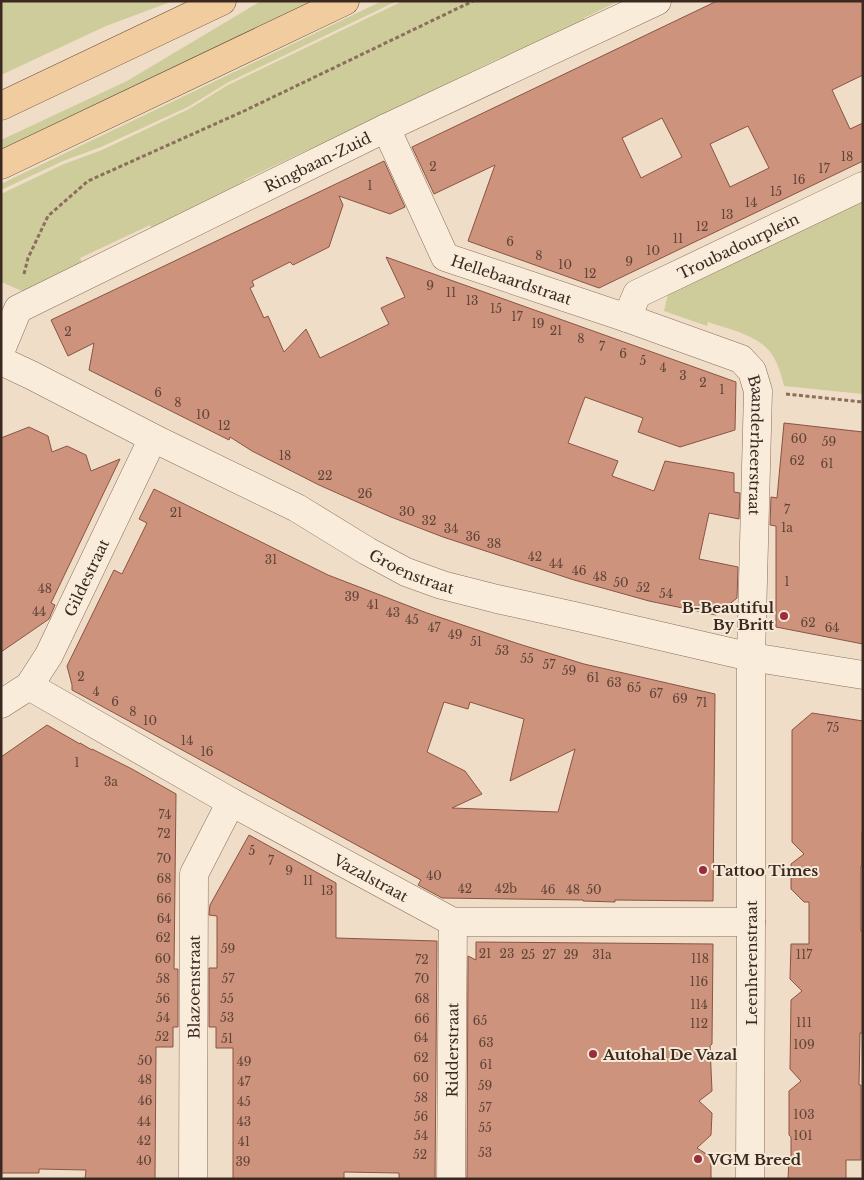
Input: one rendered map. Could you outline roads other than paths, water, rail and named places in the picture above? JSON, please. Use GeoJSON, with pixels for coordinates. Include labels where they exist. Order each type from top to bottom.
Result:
{"type":"FeatureCollection","features":[{"type":"Feature","properties":{"kind":"main road"},"geometry":{"type":"LineString","coordinates":[[1,106],[222,1]]}},
{"type":"Feature","properties":{"kind":"main road"},"geometry":{"type":"LineString","coordinates":[[1,165],[345,1]]}},
{"type":"Feature","properties":{"kind":"street","name":"Ringbaan-Zuid"},"geometry":{"type":"LineString","coordinates":[[1,350],[18,309],[386,128],[657,1]]}},
{"type":"Feature","properties":{"kind":"street","name":"Hellebaardstraat"},"geometry":{"type":"LineString","coordinates":[[386,128],[445,257],[627,318]]}},
{"type":"Feature","properties":{"kind":"street","name":"Troubadourplein"},"geometry":{"type":"LineString","coordinates":[[627,318],[637,294],[863,186]]}},
{"type":"Feature","properties":{"kind":"street","name":"Baanderheerstraat"},"geometry":{"type":"LineString","coordinates":[[627,318],[741,359],[752,371],[758,391],[751,657]]}},
{"type":"Feature","properties":{"kind":"street","name":"Groenstraat"},"geometry":{"type":"LineString","coordinates":[[1,361],[31,374],[153,438],[297,508],[367,551],[406,572],[442,585],[497,599],[751,657],[863,674]]}},
{"type":"Feature","properties":{"kind":"street","name":"Gildestraat"},"geometry":{"type":"LineString","coordinates":[[1,704],[29,686],[49,655],[153,438]]}},
{"type":"Feature","properties":{"kind":"street","name":"Leenherenstraat"},"geometry":{"type":"LineString","coordinates":[[750,1179],[751,657]]}},
{"type":"Feature","properties":{"kind":"street","name":"Vazalstraat"},"geometry":{"type":"LineString","coordinates":[[29,686],[231,802],[453,922],[751,922]]}},
{"type":"Feature","properties":{"kind":"street","name":"Blazoenstraat"},"geometry":{"type":"LineString","coordinates":[[192,1179],[194,874],[231,802]]}},
{"type":"Feature","properties":{"kind":"street","name":"Ridderstraat"},"geometry":{"type":"LineString","coordinates":[[451,1179],[453,922]]}},
{"type":"Feature","properties":{"kind":"place","name":"B-Beautiful By Britt"},"geometry":{"type":"Point","coordinates":[784,616]}},
{"type":"Feature","properties":{"kind":"place","name":"Tattoo Times"},"geometry":{"type":"Point","coordinates":[703,870]}},
{"type":"Feature","properties":{"kind":"place","name":"Autohal De Vazal"},"geometry":{"type":"Point","coordinates":[593,1054]}},
{"type":"Feature","properties":{"kind":"place","name":"VGM Breed"},"geometry":{"type":"Point","coordinates":[698,1159]}}]}
